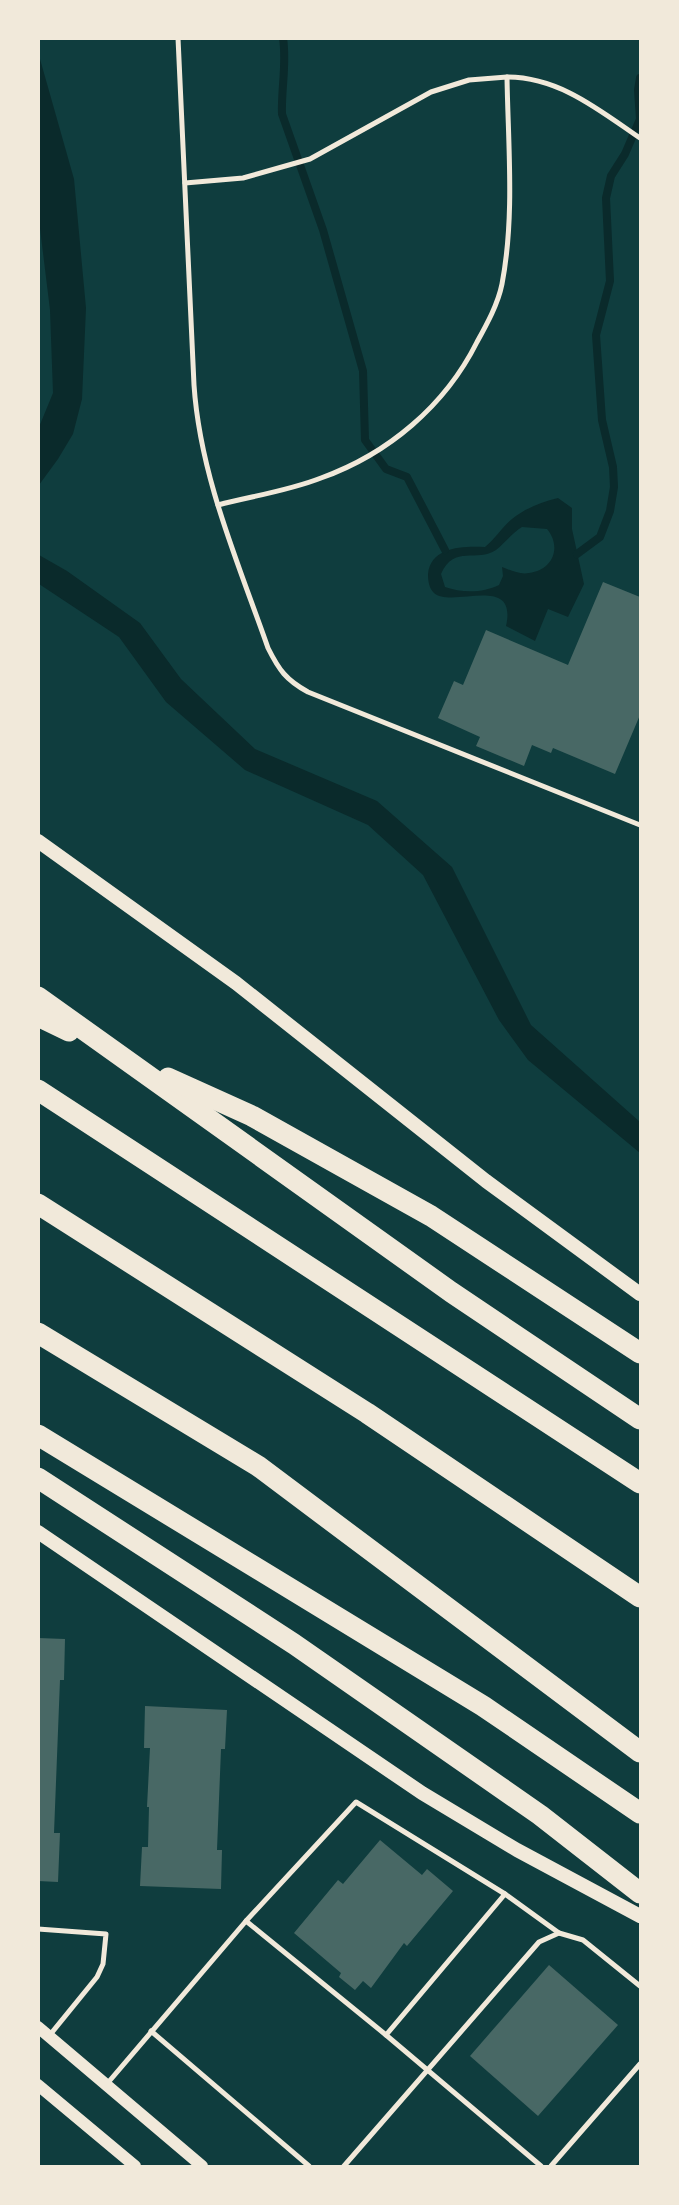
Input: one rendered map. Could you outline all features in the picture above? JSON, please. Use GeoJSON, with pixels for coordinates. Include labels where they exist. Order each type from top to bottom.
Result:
{"type":"FeatureCollection","features":[{"type":"Feature","properties":{"kind":"highway"},"geometry":{"type":"LineString","coordinates":[[38,997],[451,1292],[640,1419]]}},
{"type":"Feature","properties":{"kind":"highway"},"geometry":{"type":"LineString","coordinates":[[38,1016],[276,1129],[431,1216],[640,1353]]}},
{"type":"Feature","properties":{"kind":"highway"},"geometry":{"type":"LineString","coordinates":[[38,1090],[640,1483]]}},
{"type":"Feature","properties":{"kind":"highway"},"geometry":{"type":"LineString","coordinates":[[38,1204],[366,1413],[640,1597]]}},
{"type":"Feature","properties":{"kind":"highway"},"geometry":{"type":"LineString","coordinates":[[38,1333],[258,1466],[640,1752]]}},
{"type":"Feature","properties":{"kind":"highway"},"geometry":{"type":"LineString","coordinates":[[38,1435],[483,1706],[640,1813]]}},
{"type":"Feature","properties":{"kind":"highway"},"geometry":{"type":"LineString","coordinates":[[38,1478],[294,1644],[540,1815],[640,1893]]}},
{"type":"Feature","properties":{"kind":"main road"},"geometry":{"type":"LineString","coordinates":[[38,841],[236,983],[486,1181],[640,1294]]}},
{"type":"Feature","properties":{"kind":"main road"},"geometry":{"type":"LineString","coordinates":[[38,1532],[422,1793],[517,1850],[640,1916]]}},
{"type":"Feature","properties":{"kind":"street"},"geometry":{"type":"LineString","coordinates":[[38,2027],[202,2166]]}},
{"type":"Feature","properties":{"kind":"street"},"geometry":{"type":"LineString","coordinates":[[38,2085],[135,2166]]}},
{"type":"Feature","properties":{"kind":"lane"},"geometry":{"type":"LineString","coordinates":[[178,38],[196,415],[218,505],[276,664],[292,683],[321,697],[640,825]]}},
{"type":"Feature","properties":{"kind":"lane"},"geometry":{"type":"LineString","coordinates":[[186,183],[243,178],[310,159],[431,92],[469,80],[507,77],[550,83],[580,98],[640,138]]}},
{"type":"Feature","properties":{"kind":"lane"},"geometry":{"type":"LineString","coordinates":[[218,505],[320,479],[360,461],[427,412],[460,373],[489,320],[502,286],[508,217],[507,77]]}},
{"type":"Feature","properties":{"kind":"lane"},"geometry":{"type":"LineString","coordinates":[[106,2084],[246,1921],[356,1802],[505,1894],[559,1933],[583,1940],[640,1986]]}},
{"type":"Feature","properties":{"kind":"lane"},"geometry":{"type":"LineString","coordinates":[[386,2035],[505,1894]]}},
{"type":"Feature","properties":{"kind":"lane"},"geometry":{"type":"LineString","coordinates":[[246,1921],[541,2166]]}},
{"type":"Feature","properties":{"kind":"lane"},"geometry":{"type":"LineString","coordinates":[[38,1929],[106,1934],[103,1965],[97,1977],[49,2036]]}},
{"type":"Feature","properties":{"kind":"lane"},"geometry":{"type":"LineString","coordinates":[[344,2166],[539,1942],[559,1933]]}},
{"type":"Feature","properties":{"kind":"lane"},"geometry":{"type":"LineString","coordinates":[[151,2031],[309,2166]]}},
{"type":"Feature","properties":{"kind":"lane"},"geometry":{"type":"LineString","coordinates":[[551,2166],[640,2064]]}},
{"type":"Feature","properties":{"kind":"water"},"geometry":{"type":"Polygon","coordinates":[[[38,52],[74,179],[86,308],[82,399],[73,434],[39,485],[39,427],[53,393],[50,310],[38,212],[38,52]]]}},
{"type":"Feature","properties":{"kind":"water"},"geometry":{"type":"Polygon","coordinates":[[[558,498],[572,508],[572,529],[584,584],[568,617],[548,609],[535,641],[506,626],[507,610],[502,601],[493,596],[443,597],[432,591],[428,574],[435,558],[459,548],[485,547],[517,515],[558,498]],[[522,527],[489,554],[452,559],[441,574],[445,587],[465,591],[486,590],[499,585],[503,576],[502,567],[515,572],[537,571],[553,557],[554,543],[547,529],[522,527]]]}},
{"type":"Feature","properties":{"kind":"water"},"geometry":{"type":"Polygon","coordinates":[[[39,555],[67,571],[140,623],[181,679],[255,749],[377,801],[452,867],[531,1025],[640,1122],[640,1153],[528,1060],[499,1020],[423,875],[368,825],[245,770],[166,702],[119,637],[39,584],[39,555]]]}},
{"type":"Feature","properties":{"kind":"building"},"geometry":{"type":"Polygon","coordinates":[[[603,582],[640,597],[640,715],[615,774],[553,748],[551,753],[532,745],[524,766],[476,746],[480,737],[438,718],[454,681],[463,685],[486,630],[568,665],[603,582]]]}},
{"type":"Feature","properties":{"kind":"building"},"geometry":{"type":"Polygon","coordinates":[[[38,1638],[65,1639],[64,1680],[60,1680],[54,1833],[60,1833],[58,1882],[38,1881],[38,1638]]]}},
{"type":"Feature","properties":{"kind":"building"},"geometry":{"type":"Polygon","coordinates":[[[145,1706],[227,1710],[225,1749],[221,1749],[217,1850],[222,1850],[221,1889],[140,1886],[142,1847],[148,1847],[150,1748],[144,1748],[145,1706]]]}},
{"type":"Feature","properties":{"kind":"building"},"geometry":{"type":"Polygon","coordinates":[[[380,1840],[422,1875],[427,1869],[453,1891],[407,1946],[404,1943],[371,1988],[363,1981],[355,1990],[339,1977],[341,1973],[294,1933],[338,1880],[343,1884],[380,1840]]]}},
{"type":"Feature","properties":{"kind":"building"},"geometry":{"type":"Polygon","coordinates":[[[549,1965],[618,2025],[538,2116],[470,2056],[549,1965]]]}},
{"type":"Feature","properties":{"kind":"waterway"},"geometry":{"type":"LineString","coordinates":[[283,38],[282,114],[323,230],[363,371],[365,440],[386,469],[407,477],[445,550]]}},
{"type":"Feature","properties":{"kind":"waterway"},"geometry":{"type":"LineString","coordinates":[[577,554],[600,537],[610,511],[614,487],[613,467],[602,420],[596,335],[610,281],[606,198],[611,176],[625,154],[640,119],[640,78]]}}]}
